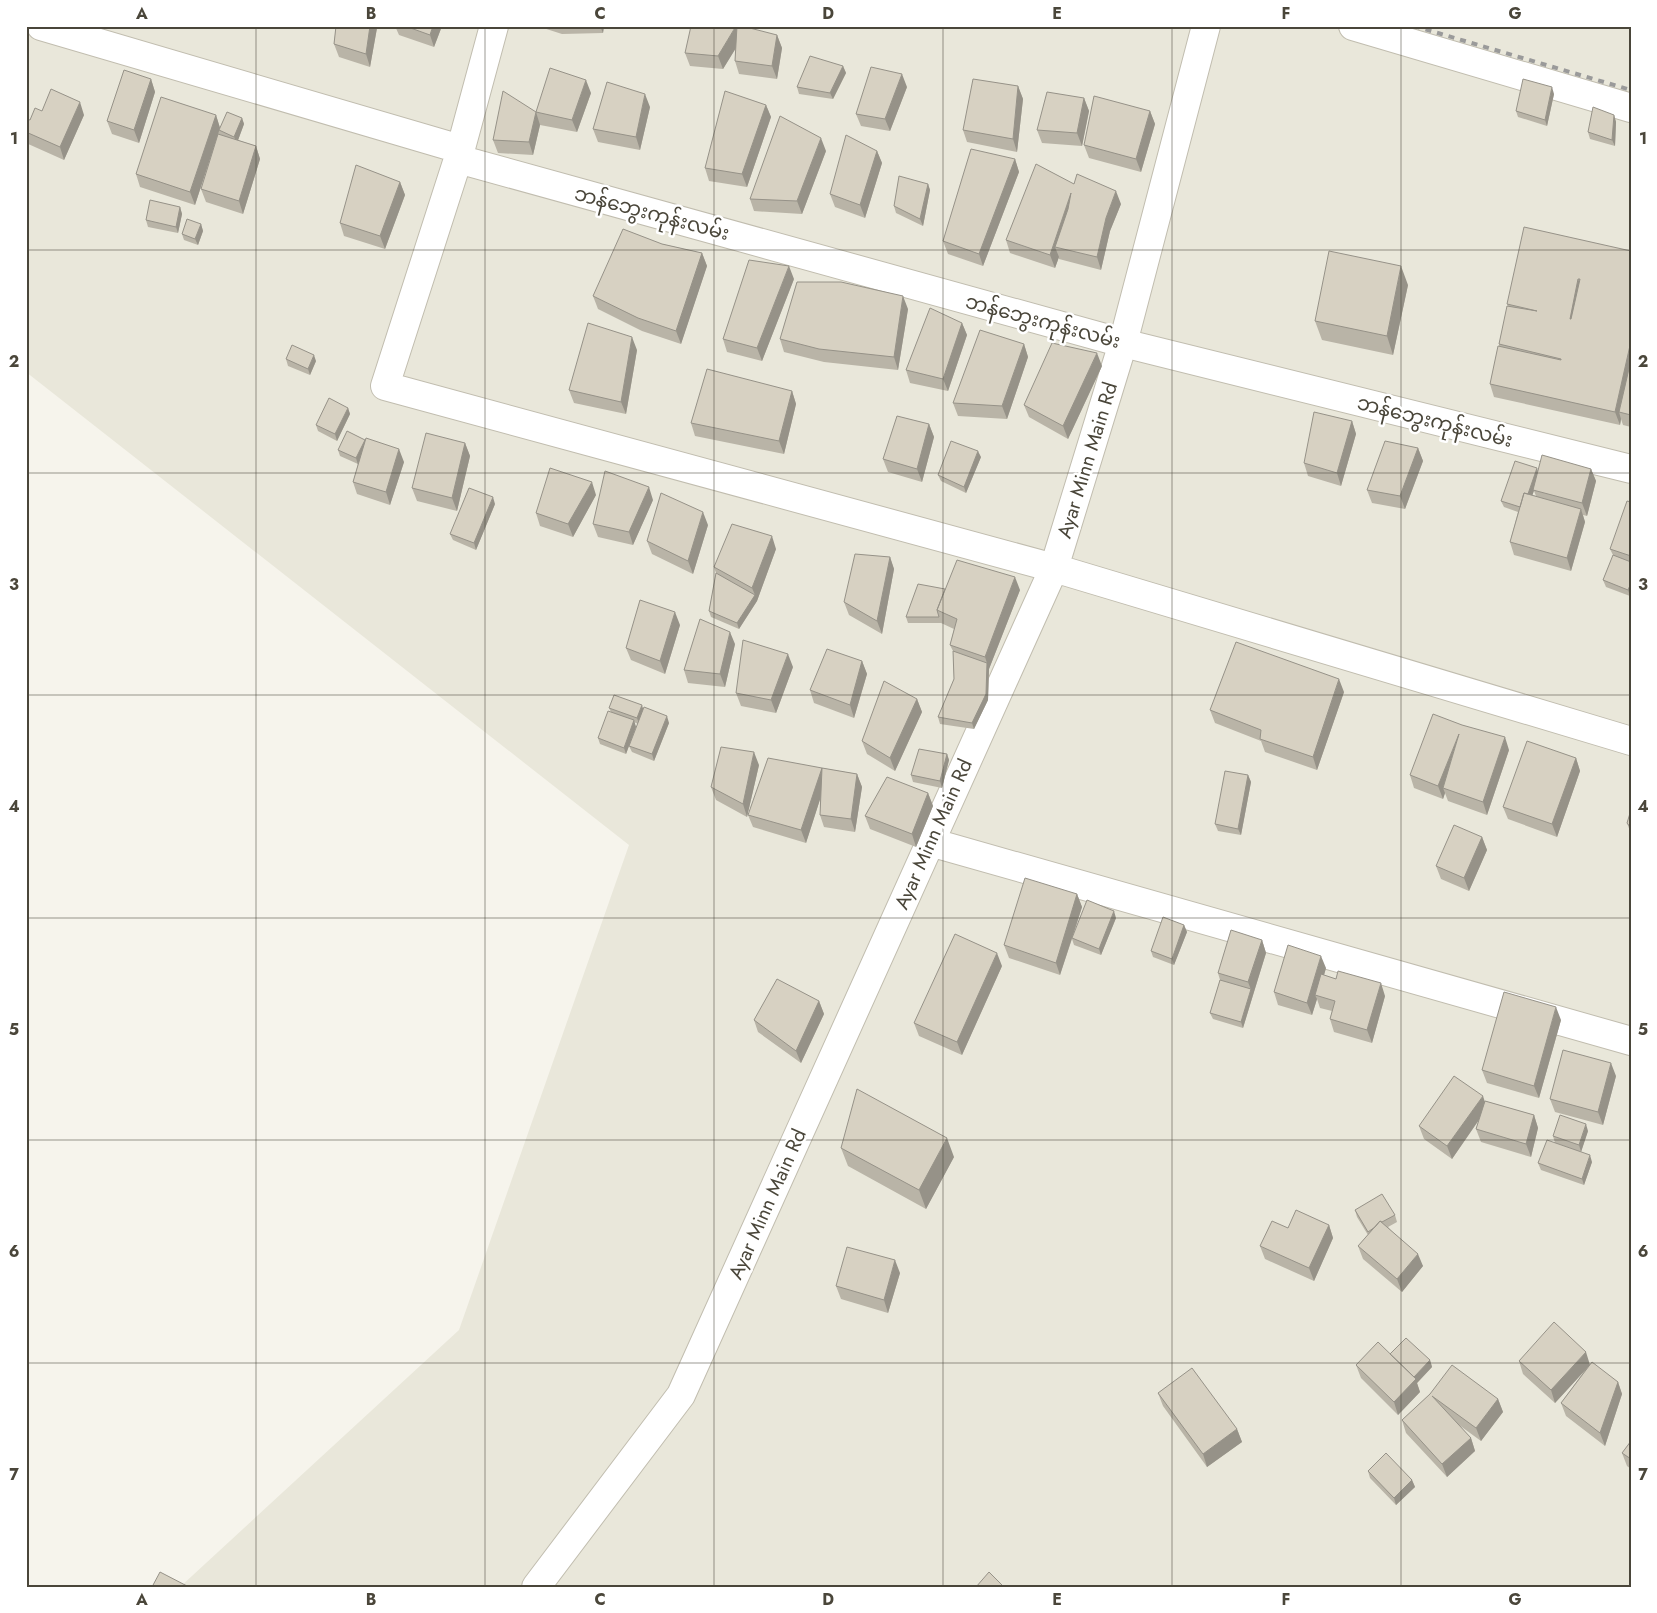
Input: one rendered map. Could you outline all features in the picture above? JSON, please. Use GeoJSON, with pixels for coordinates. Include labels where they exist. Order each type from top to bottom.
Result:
{"type":"FeatureCollection","features":[{"type":"Feature","properties":{"kind":"street","name":"ဘန်ဘွေးကုန်းလမ်း"},"geometry":{"type":"LineString","coordinates":[[41,26],[459,154],[1122,343],[1631,469]]}},
{"type":"Feature","properties":{"kind":"street"},"geometry":{"type":"LineString","coordinates":[[494,26],[459,154],[385,386],[1054,568],[1631,741]]}},
{"type":"Feature","properties":{"kind":"street","name":"Ayar Minn Main Rd"},"geometry":{"type":"LineString","coordinates":[[536,1587],[681,1395],[1054,568],[1122,343],[1206,26]]}},
{"type":"Feature","properties":{"kind":"street"},"geometry":{"type":"LineString","coordinates":[[1353,26],[1631,108]]}},
{"type":"Feature","properties":{"kind":"street"},"geometry":{"type":"LineString","coordinates":[[930,842],[1631,1041]]}},
{"type":"Feature","properties":{"kind":"shaded area"},"geometry":{"type":"Polygon","coordinates":[[[26,26],[1631,26],[1631,1587],[180,1587],[459,1330],[629,845],[26,372],[26,26]]]}},
{"type":"Feature","properties":{"kind":"building"},"geometry":{"type":"Polygon","coordinates":[[[336,26],[370,26],[366,54],[334,44],[336,26]]]}},
{"type":"Feature","properties":{"kind":"building"},"geometry":{"type":"Polygon","coordinates":[[[405,26],[433,26],[430,35],[405,26]]]}},
{"type":"Feature","properties":{"kind":"building"},"geometry":{"type":"Polygon","coordinates":[[[691,26],[736,26],[718,56],[685,53],[691,26]]]}},
{"type":"Feature","properties":{"kind":"building"},"geometry":{"type":"Polygon","coordinates":[[[737,26],[777,35],[772,66],[735,61],[737,26]]]}},
{"type":"Feature","properties":{"kind":"building"},"geometry":{"type":"Polygon","coordinates":[[[810,56],[843,66],[830,93],[797,87],[810,56]]]}},
{"type":"Feature","properties":{"kind":"building"},"geometry":{"type":"Polygon","coordinates":[[[871,67],[902,74],[885,119],[856,114],[871,67]]]}},
{"type":"Feature","properties":{"kind":"building"},"geometry":{"type":"Polygon","coordinates":[[[550,68],[586,80],[572,120],[536,112],[550,68]]]}},
{"type":"Feature","properties":{"kind":"building"},"geometry":{"type":"Polygon","coordinates":[[[124,70],[151,79],[134,130],[107,121],[124,70]]]}},
{"type":"Feature","properties":{"kind":"building"},"geometry":{"type":"Polygon","coordinates":[[[973,79],[1018,86],[1013,139],[963,130],[973,79]]]}},
{"type":"Feature","properties":{"kind":"building"},"geometry":{"type":"Polygon","coordinates":[[[1523,79],[1552,87],[1545,120],[1516,111],[1523,79]]]}},
{"type":"Feature","properties":{"kind":"building"},"geometry":{"type":"Polygon","coordinates":[[[607,82],[645,94],[636,137],[593,129],[607,82]]]}},
{"type":"Feature","properties":{"kind":"building"},"geometry":{"type":"Polygon","coordinates":[[[51,89],[80,102],[60,147],[26,132],[26,119],[30,120],[35,108],[42,111],[51,89]]]}},
{"type":"Feature","properties":{"kind":"building"},"geometry":{"type":"Polygon","coordinates":[[[503,91],[536,112],[529,142],[493,140],[503,91]]]}},
{"type":"Feature","properties":{"kind":"building"},"geometry":{"type":"Polygon","coordinates":[[[725,91],[766,105],[742,174],[705,168],[725,91]]]}},
{"type":"Feature","properties":{"kind":"building"},"geometry":{"type":"Polygon","coordinates":[[[1047,92],[1084,98],[1077,133],[1037,130],[1047,92]]]}},
{"type":"Feature","properties":{"kind":"building"},"geometry":{"type":"Polygon","coordinates":[[[1094,96],[1150,111],[1136,159],[1084,145],[1094,96]]]}},
{"type":"Feature","properties":{"kind":"building"},"geometry":{"type":"Polygon","coordinates":[[[161,97],[216,115],[190,192],[136,174],[161,97]]]}},
{"type":"Feature","properties":{"kind":"building"},"geometry":{"type":"Polygon","coordinates":[[[1593,107],[1614,115],[1612,140],[1588,132],[1593,107]]]}},
{"type":"Feature","properties":{"kind":"building"},"geometry":{"type":"Polygon","coordinates":[[[227,112],[242,118],[234,137],[219,130],[227,112]]]}},
{"type":"Feature","properties":{"kind":"building"},"geometry":{"type":"Polygon","coordinates":[[[780,116],[821,138],[797,201],[750,199],[780,116]]]}},
{"type":"Feature","properties":{"kind":"building"},"geometry":{"type":"Polygon","coordinates":[[[218,134],[256,146],[239,201],[201,189],[218,134]]]}},
{"type":"Feature","properties":{"kind":"building"},"geometry":{"type":"Polygon","coordinates":[[[846,135],[877,151],[860,205],[830,194],[846,135]]]}},
{"type":"Feature","properties":{"kind":"building"},"geometry":{"type":"Polygon","coordinates":[[[971,149],[1015,159],[979,254],[943,241],[971,149]]]}},
{"type":"Feature","properties":{"kind":"building"},"geometry":{"type":"Polygon","coordinates":[[[1036,164],[1074,184],[1077,174],[1116,191],[1106,218],[1097,257],[1055,247],[1068,209],[1071,193],[1050,255],[1006,240],[1036,164]]]}},
{"type":"Feature","properties":{"kind":"building"},"geometry":{"type":"Polygon","coordinates":[[[356,165],[400,182],[380,236],[340,223],[356,165]]]}},
{"type":"Feature","properties":{"kind":"building"},"geometry":{"type":"Polygon","coordinates":[[[899,176],[928,184],[920,219],[894,206],[899,176]]]}},
{"type":"Feature","properties":{"kind":"building"},"geometry":{"type":"Polygon","coordinates":[[[150,200],[180,207],[176,227],[146,220],[150,200]]]}},
{"type":"Feature","properties":{"kind":"building"},"geometry":{"type":"Polygon","coordinates":[[[187,219],[201,224],[195,239],[182,234],[187,219]]]}},
{"type":"Feature","properties":{"kind":"building"},"geometry":{"type":"Polygon","coordinates":[[[1524,227],[1631,251],[1631,341],[1615,412],[1490,384],[1498,346],[1561,360],[1499,344],[1507,306],[1537,311],[1507,304],[1524,227]],[[1578,279],[1570,319],[1571,319],[1580,279],[1578,279]]]}},
{"type":"Feature","properties":{"kind":"building"},"geometry":{"type":"Polygon","coordinates":[[[623,229],[662,244],[702,253],[676,331],[638,318],[593,296],[623,229]]]}},
{"type":"Feature","properties":{"kind":"building"},"geometry":{"type":"Polygon","coordinates":[[[1329,251],[1401,266],[1387,336],[1315,321],[1329,251]]]}},
{"type":"Feature","properties":{"kind":"building"},"geometry":{"type":"Polygon","coordinates":[[[749,260],[789,266],[757,348],[723,339],[749,260]]]}},
{"type":"Feature","properties":{"kind":"building"},"geometry":{"type":"Polygon","coordinates":[[[797,282],[841,282],[903,296],[894,357],[819,349],[780,339],[797,282]]]}},
{"type":"Feature","properties":{"kind":"building"},"geometry":{"type":"Polygon","coordinates":[[[930,308],[962,323],[943,379],[906,370],[930,308]]]}},
{"type":"Feature","properties":{"kind":"building"},"geometry":{"type":"Polygon","coordinates":[[[588,323],[632,337],[621,402],[569,390],[588,323]]]}},
{"type":"Feature","properties":{"kind":"building"},"geometry":{"type":"Polygon","coordinates":[[[980,330],[1024,344],[1002,406],[953,403],[980,330]]]}},
{"type":"Feature","properties":{"kind":"building"},"geometry":{"type":"Polygon","coordinates":[[[1052,343],[1097,353],[1063,426],[1024,405],[1052,343]]]}},
{"type":"Feature","properties":{"kind":"building"},"geometry":{"type":"Polygon","coordinates":[[[292,345],[314,355],[308,369],[286,359],[292,345]]]}},
{"type":"Feature","properties":{"kind":"building"},"geometry":{"type":"Polygon","coordinates":[[[1631,360],[1631,415],[1619,412],[1631,360]]]}},
{"type":"Feature","properties":{"kind":"building"},"geometry":{"type":"Polygon","coordinates":[[[707,369],[792,391],[779,441],[691,423],[707,369]]]}},
{"type":"Feature","properties":{"kind":"building"},"geometry":{"type":"Polygon","coordinates":[[[329,398],[348,408],[335,434],[316,425],[329,398]]]}},
{"type":"Feature","properties":{"kind":"building"},"geometry":{"type":"Polygon","coordinates":[[[1314,412],[1352,421],[1337,473],[1304,463],[1314,412]]]}},
{"type":"Feature","properties":{"kind":"building"},"geometry":{"type":"Polygon","coordinates":[[[897,416],[929,424],[917,469],[883,459],[897,416]]]}},
{"type":"Feature","properties":{"kind":"building"},"geometry":{"type":"Polygon","coordinates":[[[347,431],[365,440],[356,458],[338,450],[347,431]]]}},
{"type":"Feature","properties":{"kind":"building"},"geometry":{"type":"Polygon","coordinates":[[[426,433],[465,443],[452,498],[412,488],[426,433]]]}},
{"type":"Feature","properties":{"kind":"building"},"geometry":{"type":"Polygon","coordinates":[[[366,438],[399,449],[386,492],[353,482],[366,438]]]}},
{"type":"Feature","properties":{"kind":"building"},"geometry":{"type":"Polygon","coordinates":[[[951,441],[978,451],[964,487],[938,475],[951,441]]]}},
{"type":"Feature","properties":{"kind":"building"},"geometry":{"type":"Polygon","coordinates":[[[1385,441],[1418,448],[1400,496],[1367,490],[1385,441]]]}},
{"type":"Feature","properties":{"kind":"building"},"geometry":{"type":"Polygon","coordinates":[[[1542,455],[1591,469],[1582,503],[1533,490],[1542,455]]]}},
{"type":"Feature","properties":{"kind":"building"},"geometry":{"type":"Polygon","coordinates":[[[1515,461],[1537,468],[1528,494],[1524,493],[1520,507],[1501,501],[1515,461]]]}},
{"type":"Feature","properties":{"kind":"building"},"geometry":{"type":"Polygon","coordinates":[[[550,468],[592,482],[568,524],[536,513],[550,468]]]}},
{"type":"Feature","properties":{"kind":"building"},"geometry":{"type":"Polygon","coordinates":[[[605,471],[649,487],[629,532],[593,524],[605,471]]]}},
{"type":"Feature","properties":{"kind":"building"},"geometry":{"type":"Polygon","coordinates":[[[469,488],[493,497],[474,543],[450,534],[469,488]]]}},
{"type":"Feature","properties":{"kind":"building"},"geometry":{"type":"Polygon","coordinates":[[[661,493],[703,512],[688,561],[647,541],[661,493]]]}},
{"type":"Feature","properties":{"kind":"building"},"geometry":{"type":"Polygon","coordinates":[[[1524,493],[1581,509],[1567,558],[1510,542],[1524,493]]]}},
{"type":"Feature","properties":{"kind":"building"},"geometry":{"type":"Polygon","coordinates":[[[1627,501],[1631,502],[1631,556],[1610,549],[1627,501]]]}},
{"type":"Feature","properties":{"kind":"building"},"geometry":{"type":"Polygon","coordinates":[[[732,524],[772,536],[752,588],[714,567],[732,524]]]}},
{"type":"Feature","properties":{"kind":"building"},"geometry":{"type":"Polygon","coordinates":[[[855,554],[890,557],[877,621],[844,602],[855,554]]]}},
{"type":"Feature","properties":{"kind":"building"},"geometry":{"type":"Polygon","coordinates":[[[1613,555],[1631,562],[1631,583],[1628,590],[1603,580],[1613,555]]]}},
{"type":"Feature","properties":{"kind":"building"},"geometry":{"type":"Polygon","coordinates":[[[957,560],[1015,577],[985,657],[950,645],[957,619],[937,610],[957,560]]]}},
{"type":"Feature","properties":{"kind":"building"},"geometry":{"type":"Polygon","coordinates":[[[716,573],[755,595],[737,623],[709,611],[716,573]]]}},
{"type":"Feature","properties":{"kind":"building"},"geometry":{"type":"Polygon","coordinates":[[[918,584],[945,589],[937,610],[939,617],[906,617],[918,584]]]}},
{"type":"Feature","properties":{"kind":"building"},"geometry":{"type":"Polygon","coordinates":[[[640,600],[675,612],[660,661],[626,648],[640,600]]]}},
{"type":"Feature","properties":{"kind":"building"},"geometry":{"type":"Polygon","coordinates":[[[700,619],[730,632],[720,674],[684,670],[700,619]]]}},
{"type":"Feature","properties":{"kind":"building"},"geometry":{"type":"Polygon","coordinates":[[[743,640],[788,654],[771,700],[736,693],[743,640]]]}},
{"type":"Feature","properties":{"kind":"building"},"geometry":{"type":"Polygon","coordinates":[[[1236,642],[1339,679],[1313,757],[1260,739],[1261,730],[1210,710],[1236,642]]]}},
{"type":"Feature","properties":{"kind":"building"},"geometry":{"type":"Polygon","coordinates":[[[827,649],[862,661],[850,705],[810,690],[827,649]]]}},
{"type":"Feature","properties":{"kind":"building"},"geometry":{"type":"Polygon","coordinates":[[[953,651],[987,663],[986,694],[972,723],[938,717],[954,679],[953,651]]]}},
{"type":"Feature","properties":{"kind":"building"},"geometry":{"type":"Polygon","coordinates":[[[884,681],[917,699],[890,758],[862,741],[884,681]]]}},
{"type":"Feature","properties":{"kind":"building"},"geometry":{"type":"Polygon","coordinates":[[[614,695],[642,705],[637,718],[609,708],[614,695]]]}},
{"type":"Feature","properties":{"kind":"building"},"geometry":{"type":"Polygon","coordinates":[[[644,707],[667,716],[652,754],[629,746],[644,707]]]}},
{"type":"Feature","properties":{"kind":"building"},"geometry":{"type":"Polygon","coordinates":[[[608,711],[634,720],[624,748],[598,738],[608,711]]]}},
{"type":"Feature","properties":{"kind":"building"},"geometry":{"type":"Polygon","coordinates":[[[1433,714],[1462,725],[1505,737],[1483,802],[1443,788],[1459,734],[1438,786],[1410,775],[1433,714]]]}},
{"type":"Feature","properties":{"kind":"building"},"geometry":{"type":"Polygon","coordinates":[[[1527,741],[1576,758],[1552,824],[1503,807],[1527,741]]]}},
{"type":"Feature","properties":{"kind":"building"},"geometry":{"type":"Polygon","coordinates":[[[721,747],[754,752],[743,804],[711,787],[721,747]]]}},
{"type":"Feature","properties":{"kind":"building"},"geometry":{"type":"Polygon","coordinates":[[[919,749],[947,754],[940,781],[911,775],[919,749]]]}},
{"type":"Feature","properties":{"kind":"building"},"geometry":{"type":"Polygon","coordinates":[[[768,758],[822,768],[801,830],[748,815],[768,758]]]}},
{"type":"Feature","properties":{"kind":"building"},"geometry":{"type":"Polygon","coordinates":[[[822,768],[857,774],[851,819],[820,815],[822,768]]]}},
{"type":"Feature","properties":{"kind":"building"},"geometry":{"type":"Polygon","coordinates":[[[1225,771],[1248,775],[1238,829],[1215,824],[1225,771]]]}},
{"type":"Feature","properties":{"kind":"building"},"geometry":{"type":"Polygon","coordinates":[[[887,777],[928,793],[912,834],[865,816],[887,777]]]}},
{"type":"Feature","properties":{"kind":"building"},"geometry":{"type":"Polygon","coordinates":[[[1631,810],[1631,828],[1627,823],[1631,810]]]}},
{"type":"Feature","properties":{"kind":"building"},"geometry":{"type":"Polygon","coordinates":[[[1454,825],[1482,837],[1464,878],[1436,866],[1454,825]]]}},
{"type":"Feature","properties":{"kind":"building"},"geometry":{"type":"Polygon","coordinates":[[[1025,878],[1077,894],[1056,963],[1004,945],[1025,878]]]}},
{"type":"Feature","properties":{"kind":"building"},"geometry":{"type":"Polygon","coordinates":[[[1087,900],[1114,911],[1099,949],[1072,938],[1087,900]]]}},
{"type":"Feature","properties":{"kind":"building"},"geometry":{"type":"Polygon","coordinates":[[[1163,917],[1184,925],[1172,959],[1151,951],[1163,917]]]}},
{"type":"Feature","properties":{"kind":"building"},"geometry":{"type":"Polygon","coordinates":[[[1231,930],[1262,940],[1248,982],[1218,973],[1231,930]]]}},
{"type":"Feature","properties":{"kind":"building"},"geometry":{"type":"Polygon","coordinates":[[[955,934],[997,953],[957,1042],[914,1023],[955,934]]]}},
{"type":"Feature","properties":{"kind":"building"},"geometry":{"type":"Polygon","coordinates":[[[1288,945],[1321,956],[1307,1003],[1274,992],[1288,945]]]}},
{"type":"Feature","properties":{"kind":"building"},"geometry":{"type":"Polygon","coordinates":[[[1338,971],[1381,983],[1367,1030],[1330,1019],[1335,1001],[1315,995],[1321,974],[1336,979],[1338,971]]]}},
{"type":"Feature","properties":{"kind":"building"},"geometry":{"type":"Polygon","coordinates":[[[777,979],[819,1001],[796,1051],[754,1020],[777,979]]]}},
{"type":"Feature","properties":{"kind":"building"},"geometry":{"type":"Polygon","coordinates":[[[1220,980],[1251,989],[1241,1022],[1210,1013],[1220,980]]]}},
{"type":"Feature","properties":{"kind":"building"},"geometry":{"type":"Polygon","coordinates":[[[1504,992],[1556,1007],[1534,1086],[1482,1070],[1504,992]]]}},
{"type":"Feature","properties":{"kind":"building"},"geometry":{"type":"Polygon","coordinates":[[[1563,1050],[1611,1063],[1598,1112],[1550,1099],[1563,1050]]]}},
{"type":"Feature","properties":{"kind":"building"},"geometry":{"type":"Polygon","coordinates":[[[1454,1076],[1483,1096],[1447,1146],[1419,1126],[1454,1076]]]}},
{"type":"Feature","properties":{"kind":"building"},"geometry":{"type":"Polygon","coordinates":[[[857,1089],[947,1138],[919,1190],[841,1148],[857,1089]]]}},
{"type":"Feature","properties":{"kind":"building"},"geometry":{"type":"Polygon","coordinates":[[[1485,1101],[1534,1115],[1526,1144],[1476,1129],[1485,1101]]]}},
{"type":"Feature","properties":{"kind":"building"},"geometry":{"type":"Polygon","coordinates":[[[1560,1115],[1586,1124],[1579,1145],[1553,1136],[1560,1115]]]}},
{"type":"Feature","properties":{"kind":"building"},"geometry":{"type":"Polygon","coordinates":[[[1547,1140],[1590,1155],[1582,1179],[1538,1163],[1547,1140]]]}},
{"type":"Feature","properties":{"kind":"building"},"geometry":{"type":"Polygon","coordinates":[[[1382,1194],[1395,1215],[1382,1222],[1380,1221],[1368,1232],[1355,1210],[1382,1194]]]}},
{"type":"Feature","properties":{"kind":"building"},"geometry":{"type":"Polygon","coordinates":[[[1296,1210],[1329,1225],[1309,1268],[1260,1246],[1272,1221],[1288,1228],[1296,1210]]]}},
{"type":"Feature","properties":{"kind":"building"},"geometry":{"type":"Polygon","coordinates":[[[1380,1221],[1418,1254],[1397,1279],[1358,1246],[1380,1221]]]}},
{"type":"Feature","properties":{"kind":"building"},"geometry":{"type":"Polygon","coordinates":[[[847,1247],[895,1260],[884,1300],[836,1286],[847,1247]]]}},
{"type":"Feature","properties":{"kind":"building"},"geometry":{"type":"Polygon","coordinates":[[[1554,1322],[1586,1352],[1551,1390],[1519,1361],[1554,1322]]]}},
{"type":"Feature","properties":{"kind":"building"},"geometry":{"type":"Polygon","coordinates":[[[1406,1338],[1430,1360],[1414,1377],[1390,1354],[1406,1338]]]}},
{"type":"Feature","properties":{"kind":"building"},"geometry":{"type":"Polygon","coordinates":[[[1378,1342],[1416,1379],[1394,1402],[1356,1365],[1378,1342]]]}},
{"type":"Feature","properties":{"kind":"building"},"geometry":{"type":"Polygon","coordinates":[[[1592,1362],[1618,1382],[1600,1433],[1561,1403],[1592,1362]]]}},
{"type":"Feature","properties":{"kind":"building"},"geometry":{"type":"Polygon","coordinates":[[[1452,1365],[1498,1399],[1476,1428],[1432,1396],[1471,1438],[1442,1464],[1402,1420],[1430,1394],[1452,1365]]]}},
{"type":"Feature","properties":{"kind":"building"},"geometry":{"type":"Polygon","coordinates":[[[1192,1368],[1237,1429],[1203,1454],[1158,1393],[1192,1368]]]}},
{"type":"Feature","properties":{"kind":"building"},"geometry":{"type":"Polygon","coordinates":[[[1631,1441],[1631,1459],[1622,1453],[1631,1441]]]}},
{"type":"Feature","properties":{"kind":"building"},"geometry":{"type":"Polygon","coordinates":[[[1386,1453],[1412,1480],[1394,1498],[1368,1471],[1386,1453]]]}},
{"type":"Feature","properties":{"kind":"building"},"geometry":{"type":"Polygon","coordinates":[[[160,1572],[189,1587],[152,1587],[160,1572]]]}},
{"type":"Feature","properties":{"kind":"building"},"geometry":{"type":"Polygon","coordinates":[[[989,1572],[1004,1587],[976,1587],[989,1572]]]}},
{"type":"Feature","properties":{"kind":"railway"},"geometry":{"type":"LineString","coordinates":[[1414,26],[1631,90]]}}]}
